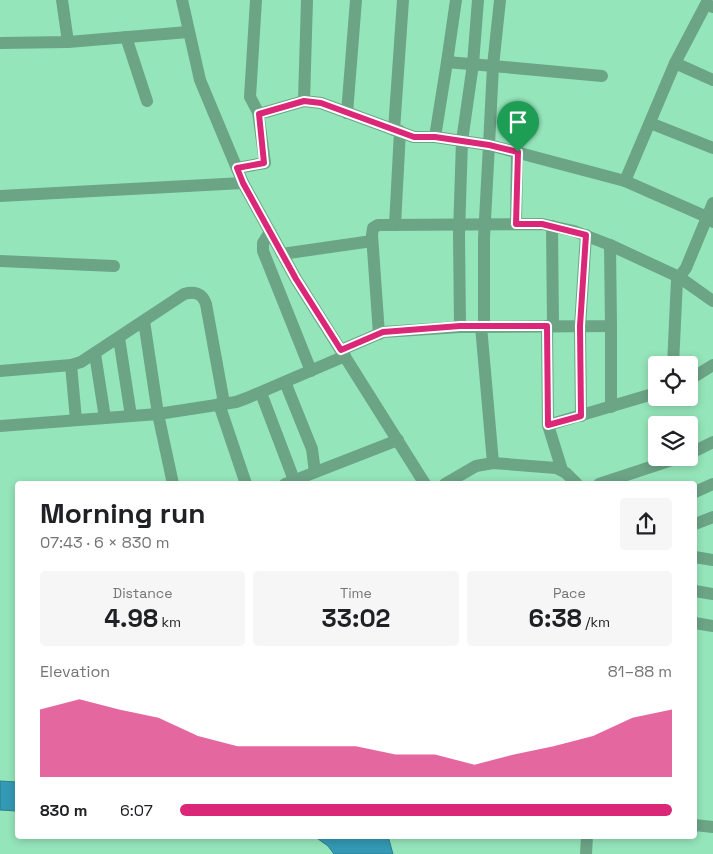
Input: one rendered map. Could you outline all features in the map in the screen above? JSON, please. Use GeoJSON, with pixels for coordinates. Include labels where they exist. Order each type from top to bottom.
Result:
{"type":"FeatureCollection","features":[{"type":"Feature","properties":{"kind":"street"},"geometry":{"type":"LineString","coordinates":[[62,0],[68,42]]}},
{"type":"Feature","properties":{"kind":"street"},"geometry":{"type":"LineString","coordinates":[[182,0],[200,80],[243,183],[296,279],[423,481]]}},
{"type":"Feature","properties":{"kind":"street"},"geometry":{"type":"LineString","coordinates":[[237,168],[264,163],[259,114],[250,97],[256,0]]}},
{"type":"Feature","properties":{"kind":"street"},"geometry":{"type":"LineString","coordinates":[[304,101],[307,0]]}},
{"type":"Feature","properties":{"kind":"street"},"geometry":{"type":"LineString","coordinates":[[347,112],[356,0]]}},
{"type":"Feature","properties":{"kind":"street"},"geometry":{"type":"LineString","coordinates":[[395,225],[403,0]]}},
{"type":"Feature","properties":{"kind":"street"},"geometry":{"type":"LineString","coordinates":[[435,137],[456,0]]}},
{"type":"Feature","properties":{"kind":"street"},"geometry":{"type":"LineString","coordinates":[[460,326],[462,141],[473,64],[478,0]]}},
{"type":"Feature","properties":{"kind":"street"},"geometry":{"type":"LineString","coordinates":[[493,463],[483,326],[485,224],[492,66],[500,0]]}},
{"type":"Feature","properties":{"kind":"street"},"geometry":{"type":"LineString","coordinates":[[625,182],[675,63],[709,4]]}},
{"type":"Feature","properties":{"kind":"street"},"geometry":{"type":"LineString","coordinates":[[0,43],[68,42],[188,32]]}},
{"type":"Feature","properties":{"kind":"street"},"geometry":{"type":"LineString","coordinates":[[126,37],[147,102]]}},
{"type":"Feature","properties":{"kind":"street"},"geometry":{"type":"LineString","coordinates":[[447,62],[602,76]]}},
{"type":"Feature","properties":{"kind":"street"},"geometry":{"type":"LineString","coordinates":[[675,63],[713,80]]}},
{"type":"Feature","properties":{"kind":"street"},"geometry":{"type":"LineString","coordinates":[[259,114],[304,101],[321,103],[414,137],[435,137],[489,145],[625,182],[710,220]]}},
{"type":"Feature","properties":{"kind":"street"},"geometry":{"type":"LineString","coordinates":[[650,123],[713,148]]}},
{"type":"Feature","properties":{"kind":"street"},"geometry":{"type":"LineString","coordinates":[[516,224],[518,152]]}},
{"type":"Feature","properties":{"kind":"street"},"geometry":{"type":"LineString","coordinates":[[0,196],[243,183]]}},
{"type":"Feature","properties":{"kind":"street"},"geometry":{"type":"LineString","coordinates":[[673,356],[677,280],[686,268],[710,220],[713,203]]}},
{"type":"Feature","properties":{"kind":"street"},"geometry":{"type":"LineString","coordinates":[[379,334],[372,241],[373,228],[378,225],[542,224],[552,226],[586,235],[679,277],[713,301]]}},
{"type":"Feature","properties":{"kind":"street"},"geometry":{"type":"LineString","coordinates":[[552,226],[548,425],[562,470]]}},
{"type":"Feature","properties":{"kind":"street"},"geometry":{"type":"LineString","coordinates":[[270,232],[263,244],[263,251],[311,371]]}},
{"type":"Feature","properties":{"kind":"street"},"geometry":{"type":"LineString","coordinates":[[581,416],[580,326],[586,235]]}},
{"type":"Feature","properties":{"kind":"street"},"geometry":{"type":"LineString","coordinates":[[282,254],[372,241]]}},
{"type":"Feature","properties":{"kind":"street"},"geometry":{"type":"LineString","coordinates":[[610,245],[611,407]]}},
{"type":"Feature","properties":{"kind":"street"},"geometry":{"type":"LineString","coordinates":[[0,261],[114,266]]}},
{"type":"Feature","properties":{"kind":"street"},"geometry":{"type":"LineString","coordinates":[[0,371],[71,365],[81,362],[184,294],[191,292],[199,293],[204,297],[222,404],[245,481]]}},
{"type":"Feature","properties":{"kind":"street"},"geometry":{"type":"LineString","coordinates":[[144,321],[158,414],[172,481]]}},
{"type":"Feature","properties":{"kind":"street"},"geometry":{"type":"LineString","coordinates":[[0,426],[158,414],[247,398],[311,371],[379,334],[460,326],[611,326]]}},
{"type":"Feature","properties":{"kind":"street"},"geometry":{"type":"LineString","coordinates":[[119,338],[131,416]]}},
{"type":"Feature","properties":{"kind":"street"},"geometry":{"type":"LineString","coordinates":[[95,354],[105,418]]}},
{"type":"Feature","properties":{"kind":"street"},"geometry":{"type":"LineString","coordinates":[[71,365],[76,420]]}},
{"type":"Feature","properties":{"kind":"street"},"geometry":{"type":"LineString","coordinates":[[698,374],[713,365]]}},
{"type":"Feature","properties":{"kind":"street"},"geometry":{"type":"LineString","coordinates":[[285,382],[312,449],[315,472]]}},
{"type":"Feature","properties":{"kind":"street"},"geometry":{"type":"LineString","coordinates":[[261,393],[289,481]]}},
{"type":"Feature","properties":{"kind":"street"},"geometry":{"type":"LineString","coordinates":[[548,425],[648,395]]}},
{"type":"Feature","properties":{"kind":"street"},"geometry":{"type":"LineString","coordinates":[[292,481],[398,440]]}},
{"type":"Feature","properties":{"kind":"street"},"geometry":{"type":"LineString","coordinates":[[698,450],[713,442]]}},
{"type":"Feature","properties":{"kind":"street"},"geometry":{"type":"LineString","coordinates":[[450,481],[476,466],[493,463],[556,468],[562,470],[574,481]]}},
{"type":"Feature","properties":{"kind":"street"},"geometry":{"type":"LineString","coordinates":[[608,481],[654,466]]}},
{"type":"Feature","properties":{"kind":"street"},"geometry":{"type":"LineString","coordinates":[[697,491],[713,484]]}},
{"type":"Feature","properties":{"kind":"street"},"geometry":{"type":"LineString","coordinates":[[697,523],[713,517]]}},
{"type":"Feature","properties":{"kind":"street"},"geometry":{"type":"LineString","coordinates":[[697,557],[713,560]]}},
{"type":"Feature","properties":{"kind":"street"},"geometry":{"type":"LineString","coordinates":[[697,591],[713,594]]}},
{"type":"Feature","properties":{"kind":"street"},"geometry":{"type":"LineString","coordinates":[[697,623],[713,626]]}},
{"type":"Feature","properties":{"kind":"street"},"geometry":{"type":"LineString","coordinates":[[697,825],[713,827]]}},
{"type":"Feature","properties":{"kind":"street"},"geometry":{"type":"LineString","coordinates":[[586,854],[587,839]]}},
{"type":"Feature","properties":{"kind":"water"},"geometry":{"type":"Polygon","coordinates":[[[0,781],[15,782],[15,811],[0,810],[0,781]]]}},
{"type":"Feature","properties":{"kind":"water"},"geometry":{"type":"Polygon","coordinates":[[[318,839],[389,839],[393,854],[334,854],[328,846],[318,839]]]}},
{"type":"Feature","properties":{"kind":"route"},"geometry":{"type":"LineString","coordinates":[[304,101],[321,103],[414,137],[435,137],[489,145],[518,152],[516,224],[542,224],[586,235],[580,326],[581,416],[548,425],[547,326],[460,326],[383,332],[341,350],[296,279],[243,183],[237,168],[264,163],[259,114],[304,101]]}}]}
